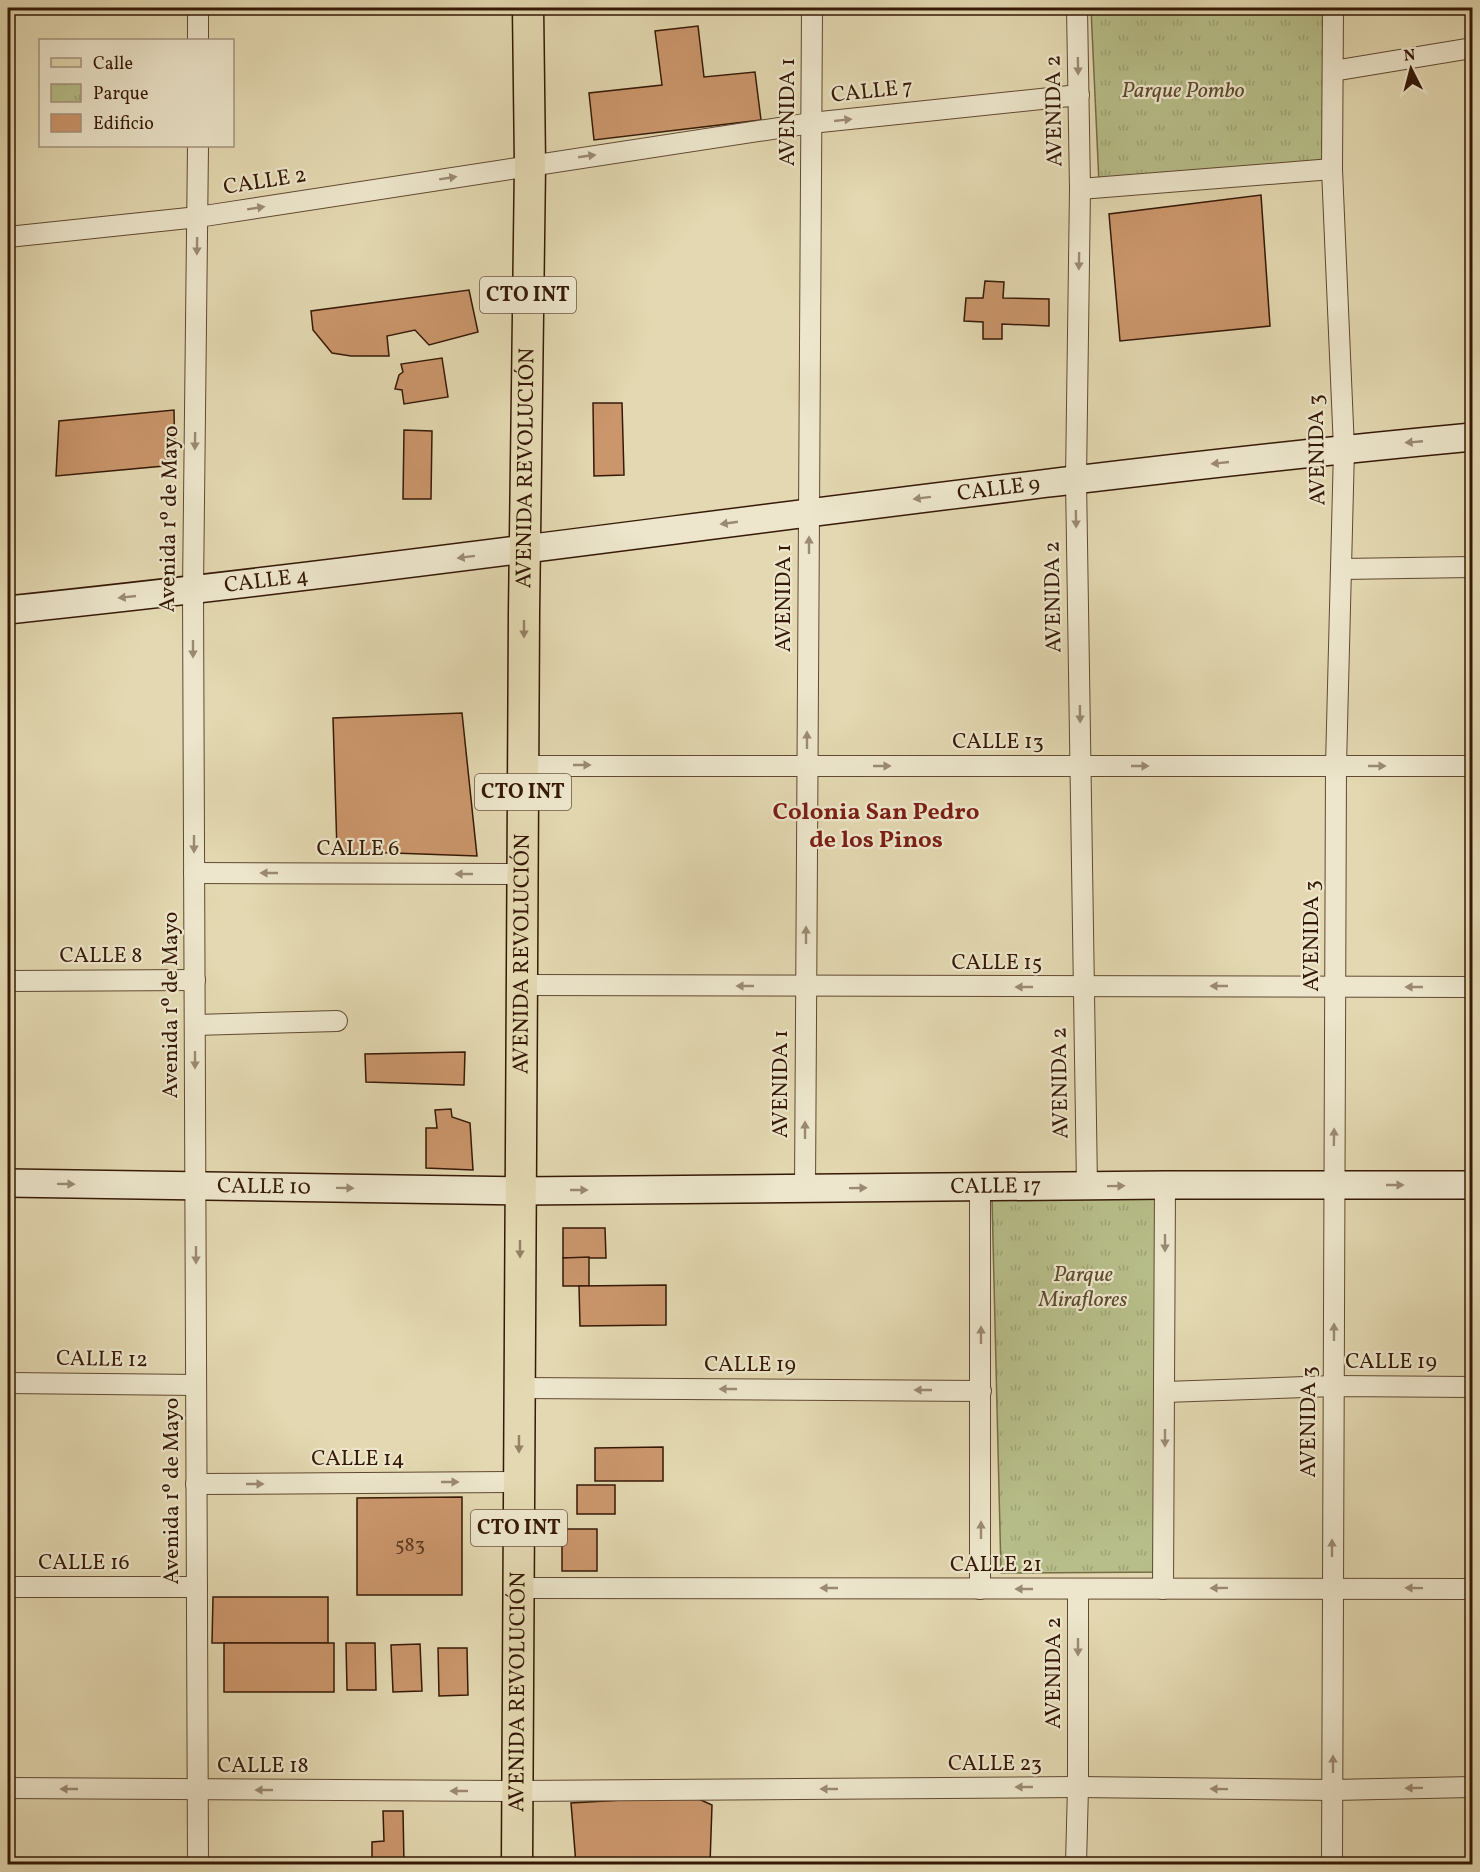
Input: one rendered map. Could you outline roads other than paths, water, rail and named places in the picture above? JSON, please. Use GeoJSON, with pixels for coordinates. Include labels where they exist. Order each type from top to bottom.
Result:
{"type":"FeatureCollection","features":[{"type":"Feature","properties":{"kind":"main road","name":"AVENIDA REVOLUCIÓN"},"geometry":{"type":"LineString","coordinates":[[517,1864],[524,549],[530,165],[528,8]]}},
{"type":"Feature","properties":{"kind":"street"},"geometry":{"type":"LineString","coordinates":[[198,8],[198,39]]}},
{"type":"Feature","properties":{"kind":"street","name":"AVENIDA 1"},"geometry":{"type":"LineString","coordinates":[[805,1189],[812,8]]}},
{"type":"Feature","properties":{"kind":"street","name":"AVENIDA 2"},"geometry":{"type":"LineString","coordinates":[[1077,8],[1080,189],[1076,479],[1087,1186]]}},
{"type":"Feature","properties":{"kind":"street","name":"AVENIDA 3"},"geometry":{"type":"LineString","coordinates":[[1332,1864],[1336,766],[1344,449],[1332,169],[1333,8]]}},
{"type":"Feature","properties":{"kind":"street"},"geometry":{"type":"LineString","coordinates":[[1333,71],[1473,48]]}},
{"type":"Feature","properties":{"kind":"street","name":"CALLE 7"},"geometry":{"type":"LineString","coordinates":[[530,165],[812,123],[1078,95]]}},
{"type":"Feature","properties":{"kind":"street","name":"Avenida 1º de Mayo"},"geometry":{"type":"LineString","coordinates":[[198,147],[193,590],[198,1864]]}},
{"type":"Feature","properties":{"kind":"street","name":"CALLE 2"},"geometry":{"type":"LineString","coordinates":[[8,237],[198,217],[530,165]]}},
{"type":"Feature","properties":{"kind":"street"},"geometry":{"type":"LineString","coordinates":[[1080,189],[1332,169]]}},
{"type":"Feature","properties":{"kind":"street","name":"CALLE 9"},"geometry":{"type":"LineString","coordinates":[[524,549],[1076,479],[1473,437]]}},
{"type":"Feature","properties":{"kind":"street","name":"CALLE 4"},"geometry":{"type":"LineString","coordinates":[[8,610],[193,590],[524,549]]}},
{"type":"Feature","properties":{"kind":"street"},"geometry":{"type":"LineString","coordinates":[[1342,569],[1473,567]]}},
{"type":"Feature","properties":{"kind":"street","name":"CALLE 13"},"geometry":{"type":"LineString","coordinates":[[523,766],[1473,766]]}},
{"type":"Feature","properties":{"kind":"street","name":"CALLE 6"},"geometry":{"type":"LineString","coordinates":[[194,873],[522,874]]}},
{"type":"Feature","properties":{"kind":"street","name":"CALLE 8"},"geometry":{"type":"LineString","coordinates":[[8,981],[195,980]]}},
{"type":"Feature","properties":{"kind":"street","name":"CALLE 15"},"geometry":{"type":"LineString","coordinates":[[522,985],[1473,987]]}},
{"type":"Feature","properties":{"kind":"street"},"geometry":{"type":"LineString","coordinates":[[195,1024],[337,1021]]}},
{"type":"Feature","properties":{"kind":"street","name":"CALLE 10"},"geometry":{"type":"LineString","coordinates":[[8,1183],[521,1191]]}},
{"type":"Feature","properties":{"kind":"street"},"geometry":{"type":"LineString","coordinates":[[1163,1589],[1165,1185]]}},
{"type":"Feature","properties":{"kind":"street","name":"CALLE 17"},"geometry":{"type":"LineString","coordinates":[[521,1191],[1165,1185],[1473,1185]]}},
{"type":"Feature","properties":{"kind":"street"},"geometry":{"type":"LineString","coordinates":[[980,1187],[980,1589]]}},
{"type":"Feature","properties":{"kind":"street","name":"CALLE 12"},"geometry":{"type":"LineString","coordinates":[[8,1383],[196,1385]]}},
{"type":"Feature","properties":{"kind":"street","name":"CALLE 19"},"geometry":{"type":"LineString","coordinates":[[1165,1392],[1334,1386],[1473,1387]]}},
{"type":"Feature","properties":{"kind":"street","name":"CALLE 19"},"geometry":{"type":"LineString","coordinates":[[520,1389],[981,1390]]}},
{"type":"Feature","properties":{"kind":"street","name":"CALLE 14"},"geometry":{"type":"LineString","coordinates":[[196,1484],[519,1482]]}},
{"type":"Feature","properties":{"kind":"street","name":"CALLE 16"},"geometry":{"type":"LineString","coordinates":[[8,1587],[197,1587]]}},
{"type":"Feature","properties":{"kind":"street","name":"CALLE 21"},"geometry":{"type":"LineString","coordinates":[[519,1588],[1332,1587],[1473,1589]]}},
{"type":"Feature","properties":{"kind":"street","name":"AVENIDA 2"},"geometry":{"type":"LineString","coordinates":[[1076,1864],[1078,1589]]}},
{"type":"Feature","properties":{"kind":"street","name":"CALLE 23"},"geometry":{"type":"LineString","coordinates":[[518,1791],[1078,1787],[1333,1790],[1473,1787]]}},
{"type":"Feature","properties":{"kind":"street","name":"CALLE 18"},"geometry":{"type":"LineString","coordinates":[[8,1788],[518,1791]]}},
{"type":"Feature","properties":{"kind":"district","name":"Colonia San Pedro de los Pinos"},"geometry":{"type":"Point","coordinates":[876,827]}},
{"type":"Feature","properties":{"kind":"park label","name":"Parque Pombo"},"geometry":{"type":"Point","coordinates":[1183,91]}},
{"type":"Feature","properties":{"kind":"park label","name":"Parque Miraflores"},"geometry":{"type":"Point","coordinates":[1083,1288]}}]}
